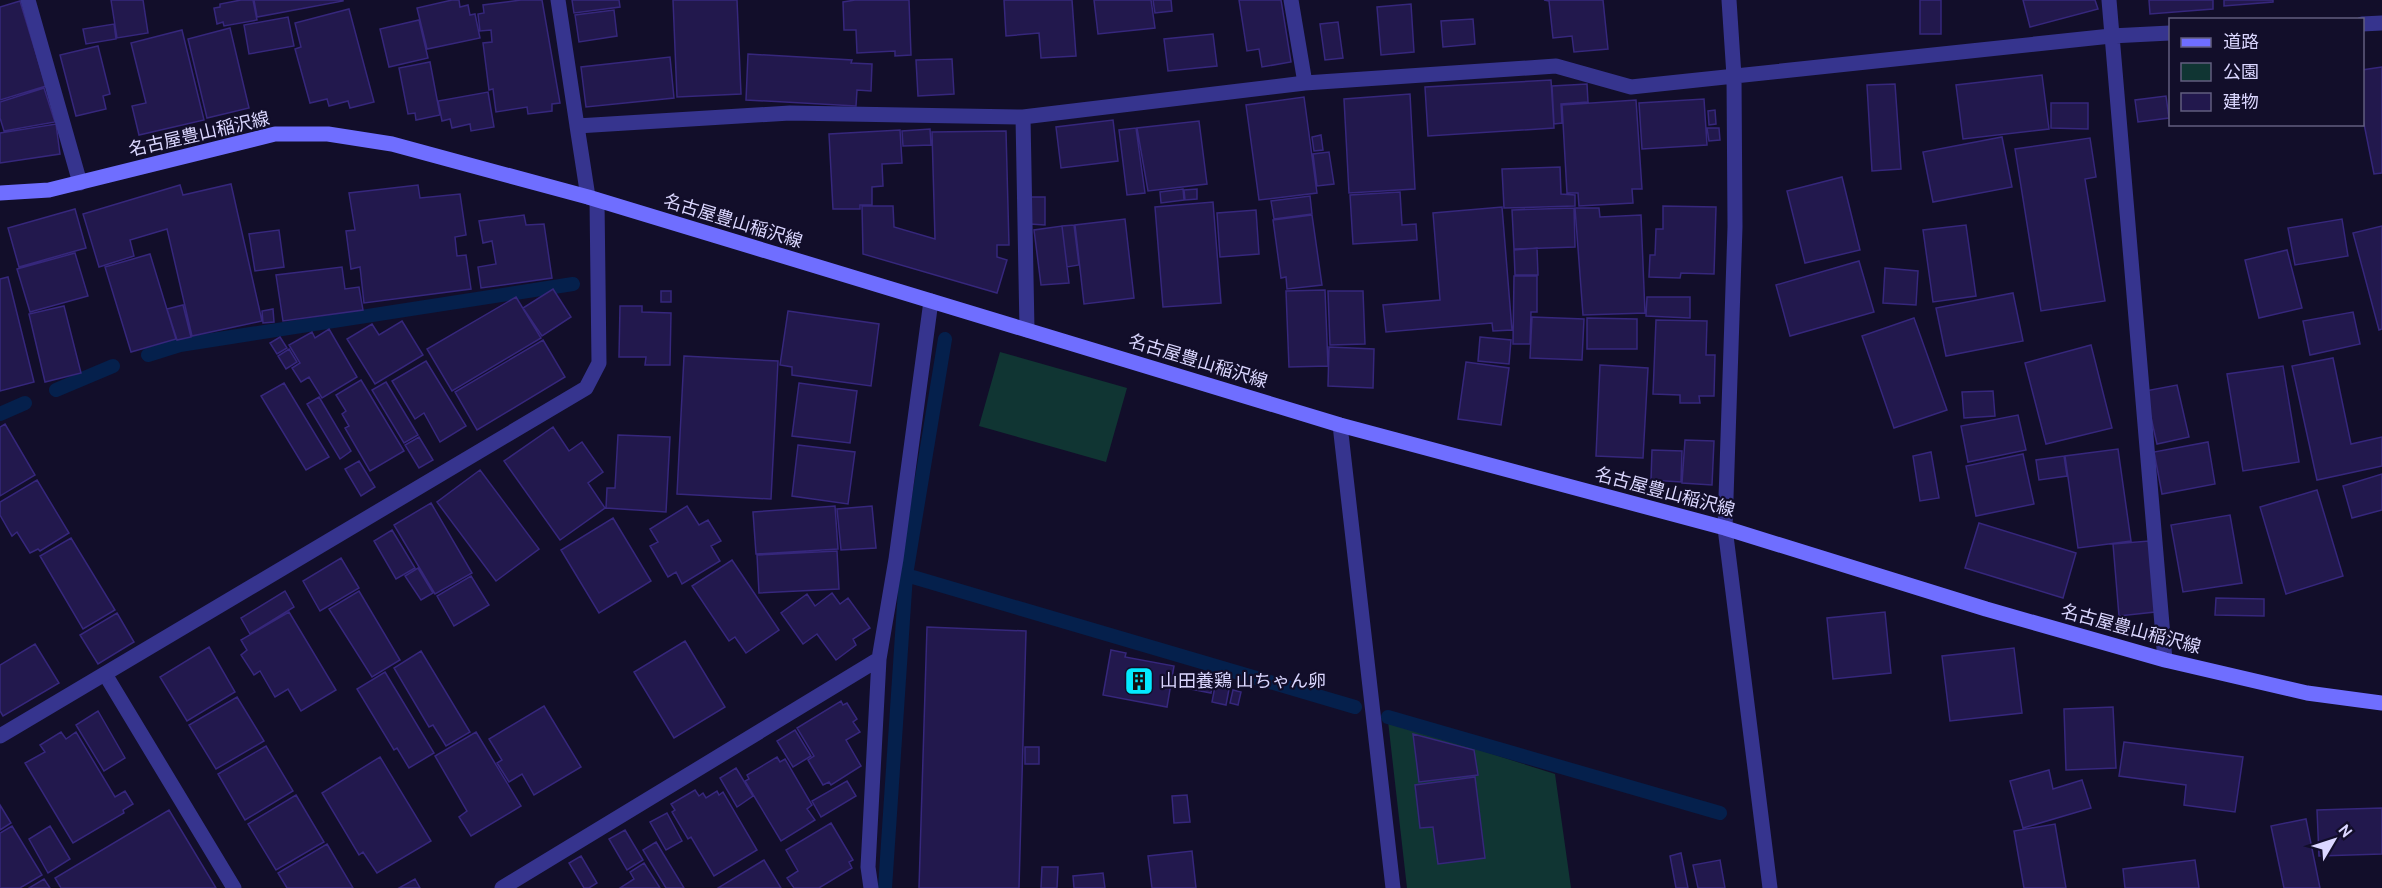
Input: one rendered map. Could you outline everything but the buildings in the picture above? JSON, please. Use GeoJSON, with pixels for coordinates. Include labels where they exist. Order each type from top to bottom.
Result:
{"type":"FeatureCollection","features":[{"type":"Feature","properties":{"kind":"main road","name":"名古屋豊山稲沢線"},"geometry":{"type":"LineString","coordinates":[[0,193],[49,190],[275,134],[328,134],[392,144],[593,199],[1340,425],[1725,528],[1986,609],[2165,660],[2307,693],[2382,703]]}},
{"type":"Feature","properties":{"kind":"street"},"geometry":{"type":"LineString","coordinates":[[28,0],[80,183]]}},
{"type":"Feature","properties":{"kind":"street"},"geometry":{"type":"LineString","coordinates":[[0,736],[586,388],[599,363],[593,199],[577,126],[558,0]]}},
{"type":"Feature","properties":{"kind":"street"},"geometry":{"type":"LineString","coordinates":[[1291,0],[1305,83]]}},
{"type":"Feature","properties":{"kind":"street"},"geometry":{"type":"LineString","coordinates":[[1729,0],[1734,76],[1734,227],[1725,528],[1770,888]]}},
{"type":"Feature","properties":{"kind":"street"},"geometry":{"type":"LineString","coordinates":[[2109,0],[2165,660]]}},
{"type":"Feature","properties":{"kind":"street"},"geometry":{"type":"LineString","coordinates":[[2364,24],[2382,23]]}},
{"type":"Feature","properties":{"kind":"street"},"geometry":{"type":"LineString","coordinates":[[577,126],[790,113],[1023,117],[1305,83],[1556,66],[1631,87],[2111,36],[2169,33]]}},
{"type":"Feature","properties":{"kind":"street"},"geometry":{"type":"LineString","coordinates":[[1023,117],[1028,330]]}},
{"type":"Feature","properties":{"kind":"street"},"geometry":{"type":"LineString","coordinates":[[871,888],[868,867],[879,660],[896,559],[931,301]]}},
{"type":"Feature","properties":{"kind":"street"},"geometry":{"type":"LineString","coordinates":[[1340,425],[1393,888]]}},
{"type":"Feature","properties":{"kind":"street"},"geometry":{"type":"LineString","coordinates":[[502,888],[879,660]]}},
{"type":"Feature","properties":{"kind":"street"},"geometry":{"type":"LineString","coordinates":[[105,674],[234,888]]}},
{"type":"Feature","properties":{"kind":"green space"},"geometry":{"type":"Polygon","coordinates":[[[1000,352],[1127,388],[1106,462],[979,426],[1000,352]]]}},
{"type":"Feature","properties":{"kind":"green space"},"geometry":{"type":"Polygon","coordinates":[[[1388,721],[1555,774],[1571,888],[1407,888],[1388,721]]]}},
{"type":"Feature","properties":{"kind":"waterway"},"geometry":{"type":"LineString","coordinates":[[148,355],[180,345],[573,284]]}},
{"type":"Feature","properties":{"kind":"waterway"},"geometry":{"type":"LineString","coordinates":[[885,888],[906,575],[945,339]]}},
{"type":"Feature","properties":{"kind":"waterway"},"geometry":{"type":"LineString","coordinates":[[56,390],[113,366]]}},
{"type":"Feature","properties":{"kind":"waterway"},"geometry":{"type":"LineString","coordinates":[[0,414],[25,403]]}},
{"type":"Feature","properties":{"kind":"waterway"},"geometry":{"type":"LineString","coordinates":[[906,575],[1355,707]]}},
{"type":"Feature","properties":{"kind":"waterway"},"geometry":{"type":"LineString","coordinates":[[1388,717],[1720,813]]}},
{"type":"Feature","properties":{"kind":"place","name":"山田養鶏 山ちゃん卵"},"geometry":{"type":"Point","coordinates":[1139,681]}}]}
